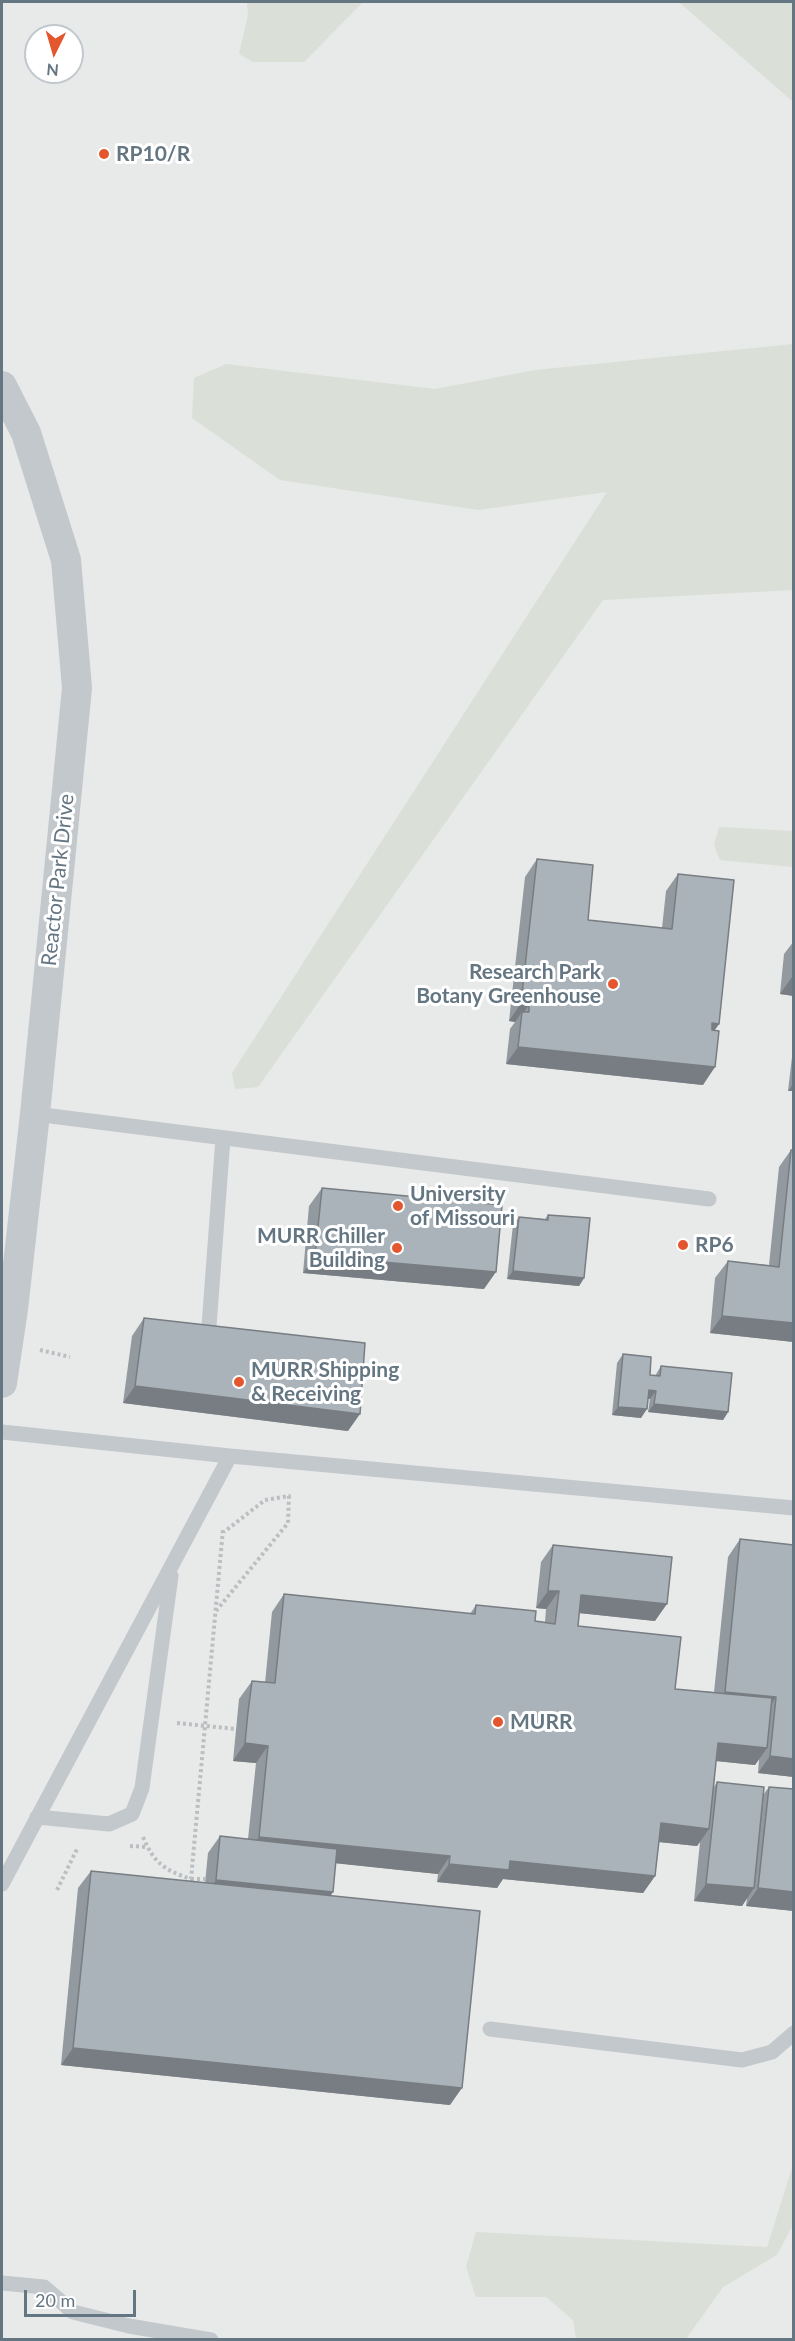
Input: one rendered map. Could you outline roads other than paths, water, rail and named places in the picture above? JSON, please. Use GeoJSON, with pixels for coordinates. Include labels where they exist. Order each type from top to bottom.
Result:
{"type":"FeatureCollection","features":[{"type":"Feature","properties":{"kind":"street","name":"Reactor Park Drive"},"geometry":{"type":"LineString","coordinates":[[2,386],[26,433],[66,560],[77,688],[35,1114],[13,1309],[2,1383]]}},
{"type":"Feature","properties":{"kind":"lane"},"geometry":{"type":"LineString","coordinates":[[35,1114],[709,1199]]}},
{"type":"Feature","properties":{"kind":"lane"},"geometry":{"type":"LineString","coordinates":[[209,1326],[223,1138]]}},
{"type":"Feature","properties":{"kind":"lane"},"geometry":{"type":"LineString","coordinates":[[2,1432],[230,1456],[794,1508]]}},
{"type":"Feature","properties":{"kind":"lane"},"geometry":{"type":"LineString","coordinates":[[2,1884],[230,1456]]}},
{"type":"Feature","properties":{"kind":"lane"},"geometry":{"type":"LineString","coordinates":[[37,1817],[110,1824],[132,1814],[142,1788],[172,1564]]}},
{"type":"Feature","properties":{"kind":"lane"},"geometry":{"type":"LineString","coordinates":[[490,2029],[742,2060],[772,2052],[794,2033]]}},
{"type":"Feature","properties":{"kind":"lane"},"geometry":{"type":"LineString","coordinates":[[2,2283],[44,2287],[73,2312],[129,2326],[211,2340]]}},
{"type":"Feature","properties":{"kind":"place","name":"RP10/R"},"geometry":{"type":"Point","coordinates":[104,154]}},
{"type":"Feature","properties":{"kind":"place","name":"Research Park Botany Greenhouse"},"geometry":{"type":"Point","coordinates":[613,984]}},
{"type":"Feature","properties":{"kind":"place","name":"University of Missouri"},"geometry":{"type":"Point","coordinates":[398,1206]}},
{"type":"Feature","properties":{"kind":"place","name":"RP6"},"geometry":{"type":"Point","coordinates":[683,1245]}},
{"type":"Feature","properties":{"kind":"place","name":"MURR Chiller Building"},"geometry":{"type":"Point","coordinates":[397,1248]}},
{"type":"Feature","properties":{"kind":"place","name":"MURR Shipping & Receiving"},"geometry":{"type":"Point","coordinates":[239,1382]}},
{"type":"Feature","properties":{"kind":"place","name":"MURR"},"geometry":{"type":"Point","coordinates":[498,1722]}}]}
